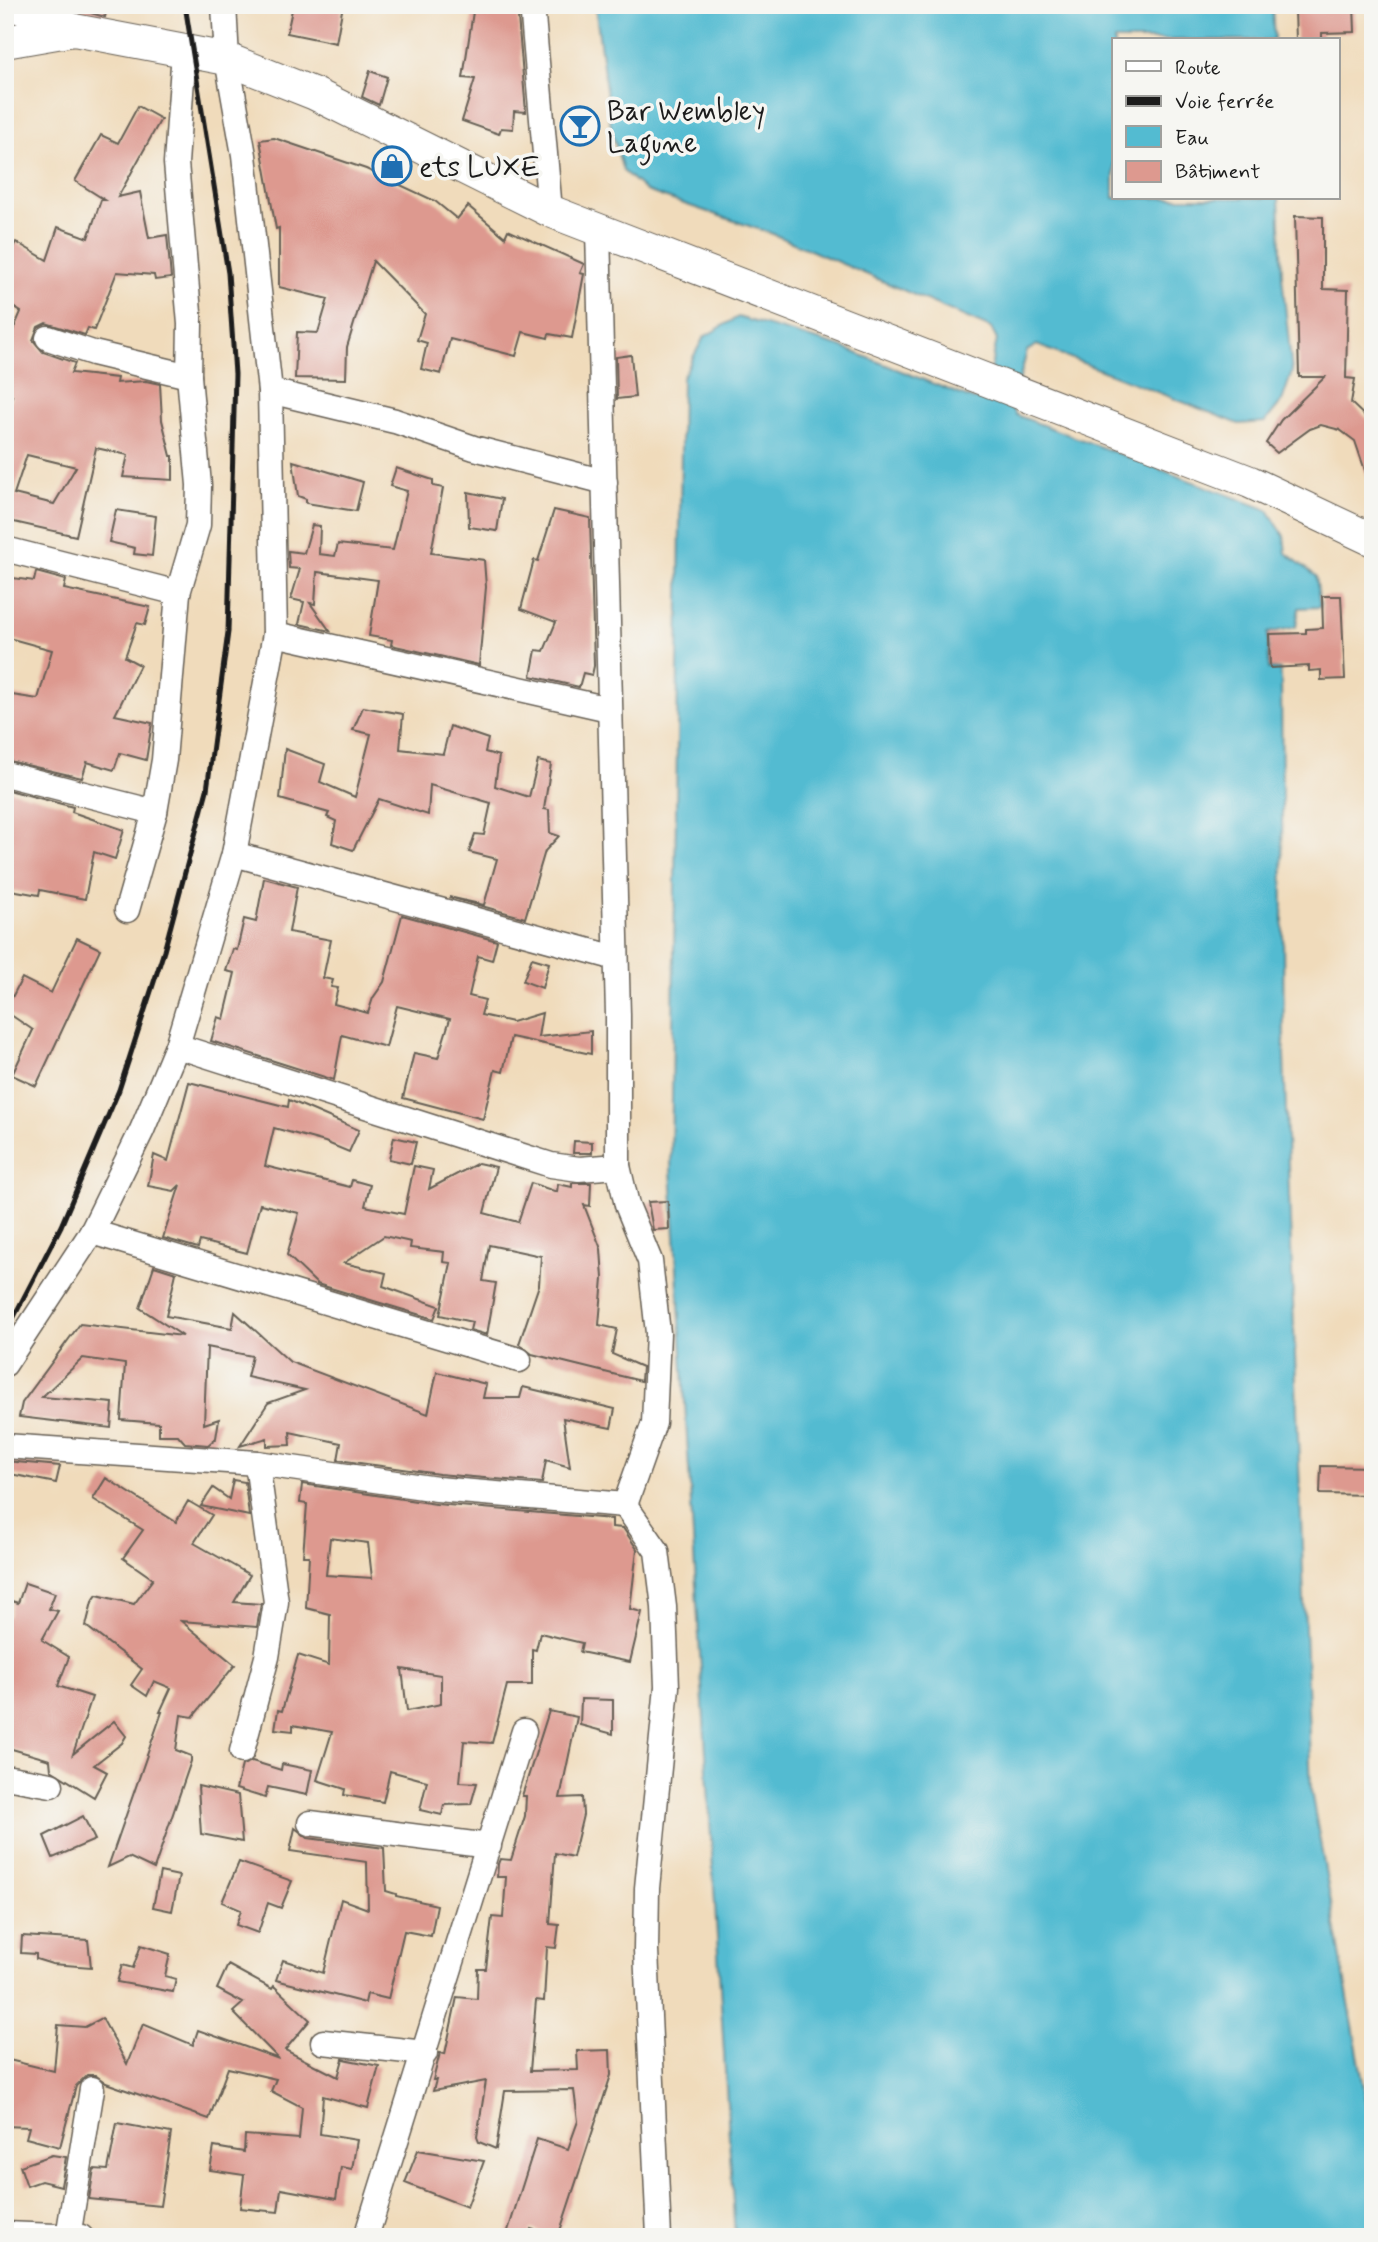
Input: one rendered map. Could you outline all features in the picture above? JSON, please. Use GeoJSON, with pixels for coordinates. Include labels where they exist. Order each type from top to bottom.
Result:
{"type":"FeatureCollection","features":[{"type":"Feature","properties":{"kind":"main road"},"geometry":{"type":"LineString","coordinates":[[14,5],[74,30],[227,60],[315,94],[550,211],[1250,482],[1373,540]]}},
{"type":"Feature","properties":{"kind":"main road"},"geometry":{"type":"LineString","coordinates":[[5,42],[74,30]]}},
{"type":"Feature","properties":{"kind":"street"},"geometry":{"type":"LineString","coordinates":[[5,1364],[92,1232],[142,1130],[177,1046],[234,854],[275,634],[270,391],[244,155],[227,60],[224,5]]}},
{"type":"Feature","properties":{"kind":"street"},"geometry":{"type":"LineString","coordinates":[[532,5],[550,211]]}},
{"type":"Feature","properties":{"kind":"street"},"geometry":{"type":"LineString","coordinates":[[127,910],[155,812],[164,760],[178,593],[198,525],[199,485],[189,376],[190,324],[176,163],[184,51]]}},
{"type":"Feature","properties":{"kind":"street"},"geometry":{"type":"LineString","coordinates":[[598,230],[616,958],[618,1166],[627,1205],[650,1261],[658,1333],[654,1423],[625,1504]]}},
{"type":"Feature","properties":{"kind":"street"},"geometry":{"type":"LineString","coordinates":[[48,338],[93,353],[189,376]]}},
{"type":"Feature","properties":{"kind":"street"},"geometry":{"type":"LineString","coordinates":[[270,391],[395,421],[474,447],[605,482]]}},
{"type":"Feature","properties":{"kind":"street"},"geometry":{"type":"LineString","coordinates":[[5,549],[178,593]]}},
{"type":"Feature","properties":{"kind":"street"},"geometry":{"type":"LineString","coordinates":[[275,634],[609,709]]}},
{"type":"Feature","properties":{"kind":"street"},"geometry":{"type":"LineString","coordinates":[[5,774],[155,812]]}},
{"type":"Feature","properties":{"kind":"street"},"geometry":{"type":"LineString","coordinates":[[234,854],[616,958]]}},
{"type":"Feature","properties":{"kind":"street"},"geometry":{"type":"LineString","coordinates":[[177,1046],[551,1165],[579,1169],[618,1166]]}},
{"type":"Feature","properties":{"kind":"street"},"geometry":{"type":"LineString","coordinates":[[92,1232],[519,1360]]}},
{"type":"Feature","properties":{"kind":"street"},"geometry":{"type":"LineString","coordinates":[[5,1446],[257,1463],[437,1489],[625,1504]]}},
{"type":"Feature","properties":{"kind":"street"},"geometry":{"type":"LineString","coordinates":[[242,1751],[267,1657],[276,1602],[257,1463]]}},
{"type":"Feature","properties":{"kind":"street"},"geometry":{"type":"LineString","coordinates":[[625,1504],[657,1551],[664,1607],[667,1687],[647,1888],[646,1950],[659,2237]]}},
{"type":"Feature","properties":{"kind":"street"},"geometry":{"type":"LineString","coordinates":[[366,2237],[524,1731]]}},
{"type":"Feature","properties":{"kind":"street"},"geometry":{"type":"LineString","coordinates":[[5,1777],[51,1785]]}},
{"type":"Feature","properties":{"kind":"street"},"geometry":{"type":"LineString","coordinates":[[310,1824],[489,1846]]}},
{"type":"Feature","properties":{"kind":"street"},"geometry":{"type":"LineString","coordinates":[[323,2042],[425,2053]]}},
{"type":"Feature","properties":{"kind":"street"},"geometry":{"type":"LineString","coordinates":[[5,2234],[73,2236],[92,2089]]}},
{"type":"Feature","properties":{"kind":"water"},"geometry":{"type":"Polygon","coordinates":[[[595,5],[1272,5],[1274,38],[1112,38],[1112,200],[1279,200],[1282,276],[1292,372],[1282,401],[1265,422],[1239,424],[1037,345],[1027,351],[1012,408],[1016,415],[1268,510],[1284,536],[1286,553],[1316,576],[1320,607],[1299,608],[1296,627],[1268,633],[1269,669],[1280,670],[1281,679],[1284,1056],[1311,1791],[1373,2138],[1373,2237],[735,2237],[671,1170],[682,378],[704,337],[738,317],[841,347],[974,400],[984,398],[997,340],[991,328],[773,234],[646,191],[623,171],[611,128],[595,5]]]}},
{"type":"Feature","properties":{"kind":"building"},"geometry":{"type":"Polygon","coordinates":[[[62,5],[108,5],[105,17],[62,5]]]}},
{"type":"Feature","properties":{"kind":"building"},"geometry":{"type":"Polygon","coordinates":[[[293,5],[343,5],[336,43],[287,33],[293,5]]]}},
{"type":"Feature","properties":{"kind":"building"},"geometry":{"type":"Polygon","coordinates":[[[474,5],[517,5],[526,112],[514,111],[513,129],[501,128],[499,134],[462,121],[475,79],[463,78],[474,5]]]}},
{"type":"Feature","properties":{"kind":"building"},"geometry":{"type":"Polygon","coordinates":[[[1323,5],[1354,5],[1355,32],[1322,33],[1322,38],[1296,38],[1295,10],[1323,9],[1323,5]]]}},
{"type":"Feature","properties":{"kind":"building"},"geometry":{"type":"Polygon","coordinates":[[[370,71],[387,77],[379,105],[362,97],[370,71]]]}},
{"type":"Feature","properties":{"kind":"building"},"geometry":{"type":"Polygon","coordinates":[[[138,106],[161,119],[118,197],[140,192],[149,238],[167,235],[171,278],[155,280],[154,275],[117,272],[94,330],[88,328],[85,335],[46,323],[38,327],[33,340],[43,352],[75,363],[71,373],[117,378],[116,383],[146,381],[160,384],[162,420],[173,456],[173,480],[123,477],[128,455],[96,448],[76,536],[5,520],[5,414],[12,396],[5,394],[5,349],[21,312],[5,302],[5,261],[16,242],[47,260],[58,227],[88,238],[101,200],[105,200],[75,181],[101,135],[118,143],[138,106]],[[27,455],[14,494],[54,504],[76,467],[27,455]]]}},
{"type":"Feature","properties":{"kind":"building"},"geometry":{"type":"Polygon","coordinates":[[[274,138],[366,169],[435,201],[457,219],[468,206],[505,237],[508,230],[584,264],[580,273],[584,274],[572,338],[549,334],[548,338],[523,332],[516,356],[450,339],[441,374],[421,369],[427,343],[417,340],[425,314],[373,261],[347,347],[346,379],[295,378],[297,332],[318,333],[328,299],[279,287],[279,228],[276,229],[260,140],[274,138]]]}},
{"type":"Feature","properties":{"kind":"building"},"geometry":{"type":"Polygon","coordinates":[[[1295,216],[1323,217],[1323,289],[1348,290],[1346,378],[1355,379],[1351,403],[1373,424],[1373,484],[1370,485],[1355,441],[1340,430],[1321,425],[1310,429],[1277,453],[1266,443],[1281,420],[1325,377],[1299,377],[1295,216]]]}},
{"type":"Feature","properties":{"kind":"building"},"geometry":{"type":"Polygon","coordinates":[[[631,355],[635,397],[617,399],[616,357],[631,355]]]}},
{"type":"Feature","properties":{"kind":"building"},"geometry":{"type":"Polygon","coordinates":[[[293,461],[363,482],[356,511],[306,503],[306,499],[298,496],[293,461]]]}},
{"type":"Feature","properties":{"kind":"building"},"geometry":{"type":"Polygon","coordinates":[[[396,468],[433,480],[433,486],[443,488],[431,553],[484,560],[486,587],[479,665],[391,645],[392,640],[369,636],[378,580],[317,572],[315,604],[310,603],[330,631],[299,624],[304,602],[291,599],[300,569],[289,568],[288,551],[304,553],[312,525],[320,526],[319,554],[335,556],[338,544],[393,550],[407,491],[390,486],[396,468]]]}},
{"type":"Feature","properties":{"kind":"building"},"geometry":{"type":"Polygon","coordinates":[[[468,492],[502,499],[497,531],[469,527],[468,492]]]}},
{"type":"Feature","properties":{"kind":"building"},"geometry":{"type":"Polygon","coordinates":[[[116,510],[156,516],[152,556],[134,554],[135,548],[109,542],[116,510]]]}},
{"type":"Feature","properties":{"kind":"building"},"geometry":{"type":"Polygon","coordinates":[[[554,510],[590,518],[594,666],[592,675],[583,673],[579,687],[531,676],[536,650],[544,651],[556,622],[521,609],[534,560],[538,561],[554,510]]]}},
{"type":"Feature","properties":{"kind":"building"},"geometry":{"type":"Polygon","coordinates":[[[36,572],[66,580],[64,589],[150,607],[145,625],[137,623],[125,657],[140,665],[115,715],[152,723],[146,760],[120,753],[114,770],[87,762],[82,778],[5,760],[5,694],[38,699],[52,650],[5,637],[5,577],[34,581],[36,572]]]}},
{"type":"Feature","properties":{"kind":"building"},"geometry":{"type":"Polygon","coordinates":[[[1322,596],[1341,596],[1345,679],[1321,680],[1321,670],[1309,671],[1309,666],[1270,668],[1269,634],[1306,633],[1306,629],[1323,628],[1322,596]]]}},
{"type":"Feature","properties":{"kind":"building"},"geometry":{"type":"Polygon","coordinates":[[[363,707],[403,714],[400,749],[443,754],[450,726],[488,739],[485,752],[499,756],[495,786],[529,797],[538,761],[551,764],[544,809],[549,810],[550,833],[559,836],[545,851],[525,918],[449,897],[484,905],[497,859],[469,852],[475,834],[484,835],[491,803],[430,785],[428,815],[379,799],[353,850],[332,843],[336,821],[327,817],[329,813],[280,799],[285,749],[325,764],[320,782],[355,797],[371,734],[353,730],[363,707]]]}},
{"type":"Feature","properties":{"kind":"building"},"geometry":{"type":"Polygon","coordinates":[[[5,789],[73,807],[72,812],[124,830],[115,859],[94,852],[85,899],[40,890],[39,895],[5,889],[5,789]]]}},
{"type":"Feature","properties":{"kind":"building"},"geometry":{"type":"Polygon","coordinates":[[[264,878],[297,887],[289,932],[331,940],[323,978],[333,980],[331,987],[338,988],[334,1004],[368,1013],[373,998],[384,982],[402,915],[497,941],[492,960],[478,956],[469,996],[485,1000],[481,1015],[512,1022],[542,1013],[538,1037],[591,1031],[591,1054],[511,1037],[503,1072],[495,1070],[483,1119],[403,1098],[414,1053],[438,1058],[450,1019],[397,1006],[386,1047],[342,1035],[334,1080],[211,1041],[218,1017],[224,1019],[235,973],[226,971],[233,949],[237,950],[244,919],[256,922],[264,878]]]}},
{"type":"Feature","properties":{"kind":"building"},"geometry":{"type":"Polygon","coordinates":[[[77,938],[100,949],[36,1086],[12,1075],[33,1030],[5,1011],[22,978],[51,993],[77,938]]]}},
{"type":"Feature","properties":{"kind":"building"},"geometry":{"type":"Polygon","coordinates":[[[532,958],[549,963],[542,988],[523,981],[532,958]]]}},
{"type":"Feature","properties":{"kind":"building"},"geometry":{"type":"Polygon","coordinates":[[[189,1082],[288,1107],[289,1100],[359,1130],[349,1152],[325,1142],[274,1128],[265,1166],[350,1187],[352,1180],[370,1185],[365,1206],[404,1214],[414,1166],[433,1170],[429,1189],[478,1163],[496,1167],[484,1213],[518,1222],[531,1183],[557,1192],[558,1184],[572,1187],[572,1183],[591,1183],[590,1206],[584,1205],[601,1249],[603,1278],[599,1325],[617,1329],[612,1354],[642,1367],[641,1381],[532,1354],[519,1344],[539,1285],[541,1256],[489,1245],[483,1281],[496,1283],[487,1335],[470,1330],[472,1322],[440,1315],[451,1263],[443,1262],[444,1252],[410,1248],[411,1242],[384,1236],[344,1263],[386,1273],[383,1286],[439,1306],[434,1319],[317,1284],[287,1255],[299,1213],[260,1204],[247,1253],[200,1241],[198,1248],[163,1238],[180,1185],[174,1191],[148,1186],[154,1155],[168,1161],[189,1082]]]}},
{"type":"Feature","properties":{"kind":"building"},"geometry":{"type":"Polygon","coordinates":[[[394,1137],[416,1142],[411,1164],[389,1159],[394,1137]]]}},
{"type":"Feature","properties":{"kind":"building"},"geometry":{"type":"Polygon","coordinates":[[[574,1141],[592,1142],[592,1153],[573,1153],[574,1141]]]}},
{"type":"Feature","properties":{"kind":"building"},"geometry":{"type":"Polygon","coordinates":[[[668,1201],[669,1229],[653,1230],[648,1202],[668,1201]]]}},
{"type":"Feature","properties":{"kind":"building"},"geometry":{"type":"Polygon","coordinates":[[[154,1266],[176,1273],[166,1316],[232,1328],[235,1312],[290,1362],[428,1414],[437,1372],[486,1384],[483,1398],[520,1398],[523,1387],[615,1409],[611,1428],[563,1418],[570,1467],[546,1460],[542,1483],[439,1474],[338,1460],[341,1443],[290,1432],[291,1445],[267,1446],[267,1438],[240,1446],[268,1403],[305,1390],[247,1377],[252,1356],[207,1347],[204,1424],[219,1419],[216,1438],[208,1445],[185,1443],[178,1435],[159,1435],[159,1423],[121,1420],[125,1364],[83,1358],[42,1397],[113,1403],[111,1428],[19,1417],[22,1403],[80,1324],[183,1336],[140,1308],[154,1266]]]}},
{"type":"Feature","properties":{"kind":"building"},"geometry":{"type":"Polygon","coordinates":[[[5,1461],[60,1466],[56,1483],[5,1473],[5,1461]]]}},
{"type":"Feature","properties":{"kind":"building"},"geometry":{"type":"Polygon","coordinates":[[[1321,1466],[1373,1467],[1373,1495],[1320,1494],[1321,1466]]]}},
{"type":"Feature","properties":{"kind":"building"},"geometry":{"type":"Polygon","coordinates":[[[106,1478],[176,1522],[188,1501],[212,1515],[194,1543],[250,1575],[234,1602],[261,1604],[257,1627],[181,1621],[235,1665],[193,1717],[181,1715],[176,1750],[191,1756],[191,1761],[154,1869],[129,1857],[108,1867],[160,1712],[171,1688],[154,1681],[147,1696],[131,1685],[142,1669],[86,1626],[92,1602],[97,1595],[134,1604],[153,1579],[123,1558],[143,1530],[93,1499],[106,1478]]]}},
{"type":"Feature","properties":{"kind":"building"},"geometry":{"type":"Polygon","coordinates":[[[233,1480],[245,1482],[249,1516],[201,1506],[213,1488],[229,1499],[233,1480]]]}},
{"type":"Feature","properties":{"kind":"building"},"geometry":{"type":"Polygon","coordinates":[[[302,1484],[436,1504],[612,1519],[612,1527],[623,1528],[637,1549],[630,1609],[642,1612],[630,1662],[580,1652],[582,1643],[540,1633],[536,1650],[532,1649],[532,1685],[507,1685],[492,1743],[464,1741],[460,1782],[477,1783],[471,1804],[444,1805],[442,1815],[420,1810],[427,1781],[390,1771],[383,1802],[344,1795],[345,1789],[317,1780],[332,1732],[293,1725],[293,1731],[275,1729],[278,1710],[282,1711],[298,1655],[329,1665],[330,1614],[306,1608],[309,1556],[303,1556],[307,1504],[300,1503],[302,1484]],[[330,1538],[326,1575],[372,1578],[368,1543],[330,1538]],[[402,1669],[407,1711],[441,1704],[441,1675],[402,1669]]]}},
{"type":"Feature","properties":{"kind":"building"},"geometry":{"type":"Polygon","coordinates":[[[25,1583],[55,1593],[49,1609],[58,1611],[42,1640],[69,1657],[58,1686],[92,1697],[73,1754],[114,1721],[126,1736],[122,1743],[94,1765],[107,1772],[94,1797],[51,1770],[50,1760],[5,1747],[5,1616],[9,1617],[12,1601],[18,1603],[25,1583]]]}},
{"type":"Feature","properties":{"kind":"building"},"geometry":{"type":"Polygon","coordinates":[[[581,1699],[613,1700],[613,1734],[580,1725],[581,1699]]]}},
{"type":"Feature","properties":{"kind":"building"},"geometry":{"type":"Polygon","coordinates":[[[549,1711],[577,1717],[560,1798],[582,1797],[583,1815],[573,1857],[555,1853],[550,1924],[559,1925],[556,1948],[547,1947],[544,2001],[536,2000],[530,2071],[578,2070],[577,2051],[610,2050],[611,2075],[558,2237],[531,2229],[529,2237],[516,2237],[507,2234],[537,2139],[568,2149],[578,2121],[574,2090],[505,2091],[496,2149],[479,2142],[477,2137],[486,2081],[433,2091],[436,2080],[433,2080],[440,2053],[445,2054],[457,1997],[477,1999],[478,1969],[486,1969],[492,1917],[503,1918],[506,1877],[497,1877],[498,1864],[500,1859],[511,1860],[525,1816],[526,1796],[522,1796],[549,1711]]]}},
{"type":"Feature","properties":{"kind":"building"},"geometry":{"type":"Polygon","coordinates":[[[252,1761],[281,1770],[282,1764],[312,1770],[307,1795],[268,1787],[265,1798],[236,1789],[242,1765],[252,1761]]]}},
{"type":"Feature","properties":{"kind":"building"},"geometry":{"type":"Polygon","coordinates":[[[198,1786],[238,1795],[242,1842],[201,1834],[198,1786]]]}},
{"type":"Feature","properties":{"kind":"building"},"geometry":{"type":"Polygon","coordinates":[[[83,1816],[95,1840],[53,1858],[44,1836],[83,1816]]]}},
{"type":"Feature","properties":{"kind":"building"},"geometry":{"type":"Polygon","coordinates":[[[295,1828],[308,1838],[384,1848],[386,1891],[396,1896],[437,1905],[431,1936],[404,1931],[388,1999],[367,1994],[365,2003],[276,1980],[283,1960],[323,1973],[341,1899],[368,1909],[367,1862],[290,1851],[295,1828]]]}},
{"type":"Feature","properties":{"kind":"building"},"geometry":{"type":"Polygon","coordinates":[[[239,1862],[292,1881],[281,1908],[268,1903],[258,1933],[236,1925],[241,1910],[222,1902],[239,1862]]]}},
{"type":"Feature","properties":{"kind":"building"},"geometry":{"type":"Polygon","coordinates":[[[160,1872],[179,1876],[172,1911],[153,1907],[160,1872]]]}},
{"type":"Feature","properties":{"kind":"building"},"geometry":{"type":"Polygon","coordinates":[[[22,1936],[88,1940],[91,1967],[52,1964],[36,1959],[36,1954],[21,1953],[22,1936]]]}},
{"type":"Feature","properties":{"kind":"building"},"geometry":{"type":"Polygon","coordinates":[[[141,1945],[170,1954],[165,1976],[176,1979],[173,1992],[117,1982],[122,1965],[133,1968],[141,1945]]]}},
{"type":"Feature","properties":{"kind":"building"},"geometry":{"type":"Polygon","coordinates":[[[228,1965],[272,1989],[274,1986],[310,2020],[285,2050],[338,2077],[343,2059],[379,2066],[368,2108],[323,2096],[320,2134],[357,2140],[352,2169],[341,2167],[336,2199],[281,2189],[278,2212],[240,2208],[244,2175],[210,2170],[214,2147],[244,2152],[245,2135],[299,2139],[302,2107],[271,2091],[276,2079],[228,2068],[209,2119],[106,2083],[95,2075],[87,2075],[76,2086],[60,2147],[26,2138],[29,2127],[5,2126],[5,2059],[54,2071],[58,2025],[85,2027],[102,2018],[127,2064],[143,2024],[193,2045],[198,2030],[279,2059],[233,2012],[243,2003],[217,1989],[228,1965]]]}},
{"type":"Feature","properties":{"kind":"building"},"geometry":{"type":"Polygon","coordinates":[[[117,2123],[171,2133],[160,2206],[89,2199],[94,2169],[108,2170],[117,2123]]]}},
{"type":"Feature","properties":{"kind":"building"},"geometry":{"type":"Polygon","coordinates":[[[418,2150],[484,2161],[467,2207],[405,2183],[418,2150]]]}},
{"type":"Feature","properties":{"kind":"building"},"geometry":{"type":"Polygon","coordinates":[[[52,2155],[66,2157],[61,2186],[41,2181],[27,2186],[20,2166],[52,2155]]]}},
{"type":"Feature","properties":{"kind":"railway"},"geometry":{"type":"LineString","coordinates":[[5,1334],[61,1226],[119,1090],[164,951],[207,790],[228,632],[235,374],[228,273],[185,5]]}},
{"type":"Feature","properties":{"kind":"place","name":"Bar Wembley Lagune"},"geometry":{"type":"Point","coordinates":[580,126]}},
{"type":"Feature","properties":{"kind":"place","name":"ets LUXE"},"geometry":{"type":"Point","coordinates":[392,166]}}]}
